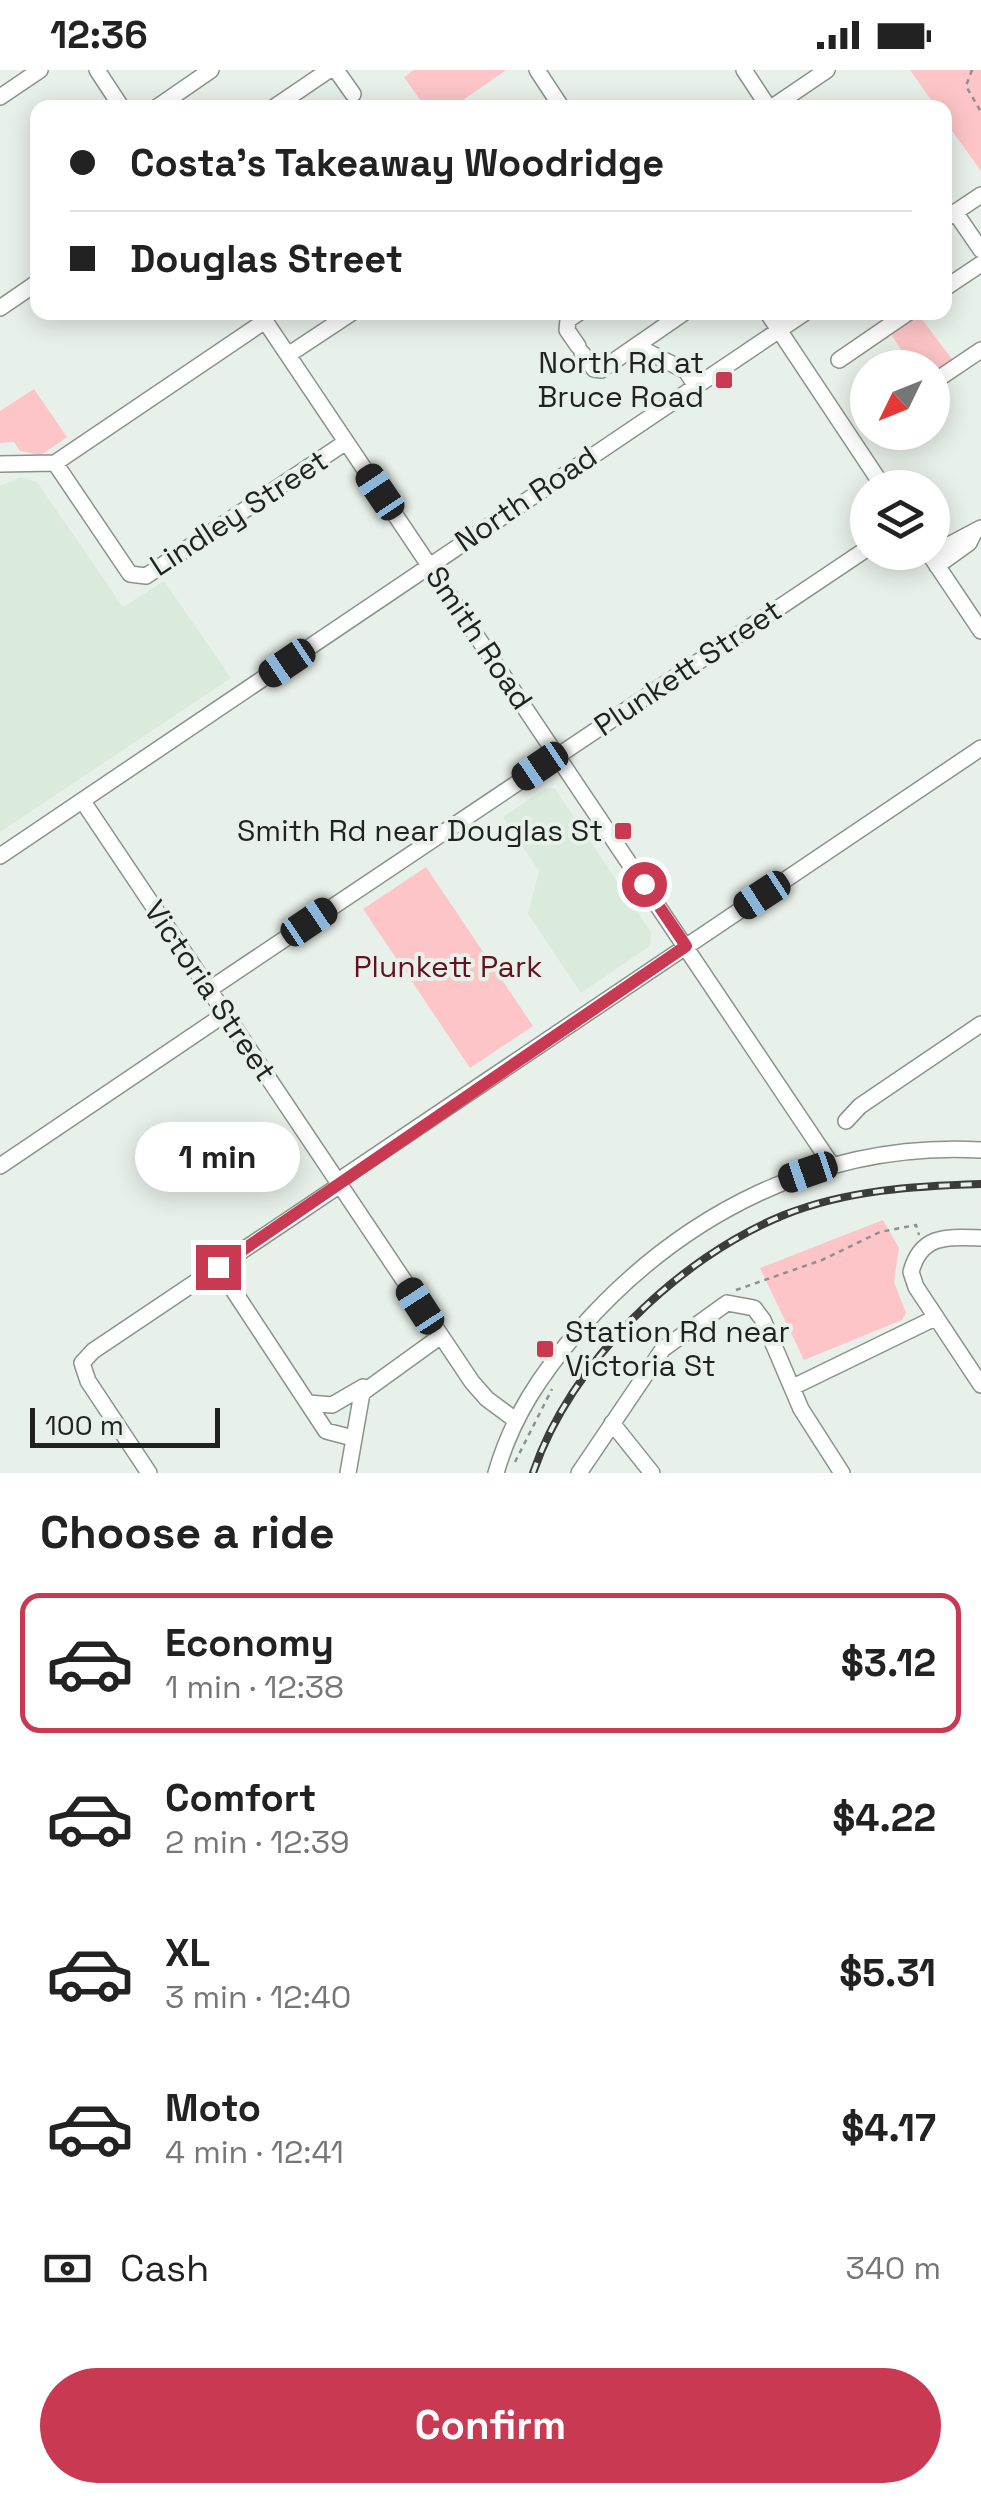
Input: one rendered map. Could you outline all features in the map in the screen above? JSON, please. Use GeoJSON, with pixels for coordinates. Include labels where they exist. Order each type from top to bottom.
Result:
{"type":"FeatureCollection","features":[{"type":"Feature","properties":{"kind":"street"},"geometry":{"type":"LineString","coordinates":[[0,97],[40,70]]}},
{"type":"Feature","properties":{"kind":"street"},"geometry":{"type":"LineString","coordinates":[[97,70],[117,100]]}},
{"type":"Feature","properties":{"kind":"street"},"geometry":{"type":"LineString","coordinates":[[168,100],[211,70]]}},
{"type":"Feature","properties":{"kind":"street"},"geometry":{"type":"LineString","coordinates":[[286,100],[333,70],[352,94]]}},
{"type":"Feature","properties":{"kind":"street"},"geometry":{"type":"LineString","coordinates":[[537,70],[557,100]]}},
{"type":"Feature","properties":{"kind":"street"},"geometry":{"type":"LineString","coordinates":[[744,70],[765,100]]}},
{"type":"Feature","properties":{"kind":"street"},"geometry":{"type":"LineString","coordinates":[[782,100],[826,70]]}},
{"type":"Feature","properties":{"kind":"street"},"geometry":{"type":"LineString","coordinates":[[952,215],[981,195]]}},
{"type":"Feature","properties":{"kind":"street"},"geometry":{"type":"LineString","coordinates":[[952,218],[981,250]]}},
{"type":"Feature","properties":{"kind":"street"},"geometry":{"type":"LineString","coordinates":[[952,283],[981,264]]}},
{"type":"Feature","properties":{"kind":"street"},"geometry":{"type":"LineString","coordinates":[[0,308],[30,287]]}},
{"type":"Feature","properties":{"kind":"street"},"geometry":{"type":"LineString","coordinates":[[0,464],[55,463],[257,320]]}},
{"type":"Feature","properties":{"kind":"street","name":"Smith Road"},"geometry":{"type":"LineString","coordinates":[[266,320],[831,1164]]}},
{"type":"Feature","properties":{"kind":"street"},"geometry":{"type":"LineString","coordinates":[[288,355],[341,320]]}},
{"type":"Feature","properties":{"kind":"street"},"geometry":{"type":"LineString","coordinates":[[568,320],[567,330],[580,350],[594,369],[601,370],[673,320]]}},
{"type":"Feature","properties":{"kind":"street"},"geometry":{"type":"LineString","coordinates":[[772,320],[850,435]]}},
{"type":"Feature","properties":{"kind":"street","name":"North Road"},"geometry":{"type":"LineString","coordinates":[[0,856],[84,803],[429,564],[795,320]]}},
{"type":"Feature","properties":{"kind":"street"},"geometry":{"type":"LineString","coordinates":[[839,360],[897,320]]}},
{"type":"Feature","properties":{"kind":"street"},"geometry":{"type":"LineString","coordinates":[[636,346],[686,371],[696,386]]}},
{"type":"Feature","properties":{"kind":"street"},"geometry":{"type":"LineString","coordinates":[[950,371],[981,350]]}},
{"type":"Feature","properties":{"kind":"street","name":"Lindley Street"},"geometry":{"type":"LineString","coordinates":[[55,463],[130,574],[146,576],[346,442]]}},
{"type":"Feature","properties":{"kind":"street"},"geometry":{"type":"LineString","coordinates":[[950,544],[977,530]]}},
{"type":"Feature","properties":{"kind":"street","name":"Plunkett Street"},"geometry":{"type":"LineString","coordinates":[[210,990],[850,560]]}},
{"type":"Feature","properties":{"kind":"street"},"geometry":{"type":"LineString","coordinates":[[939,570],[981,631]]}},
{"type":"Feature","properties":{"kind":"street"},"geometry":{"type":"LineString","coordinates":[[149,1473],[88,1381],[82,1363],[93,1350],[981,748]]}},
{"type":"Feature","properties":{"kind":"street","name":"Victoria Street"},"geometry":{"type":"LineString","coordinates":[[84,803],[440,1336],[486,1400],[514,1418]]}},
{"type":"Feature","properties":{"kind":"street"},"geometry":{"type":"LineString","coordinates":[[0,1166],[225,1014]]}},
{"type":"Feature","properties":{"kind":"street"},"geometry":{"type":"LineString","coordinates":[[846,1121],[860,1106],[981,1024]]}},
{"type":"Feature","properties":{"kind":"street"},"geometry":{"type":"LineString","coordinates":[[496,1473],[514,1418],[552,1363],[602,1304],[669,1246],[744,1198],[831,1164],[908,1151],[981,1150]]}},
{"type":"Feature","properties":{"kind":"street"},"geometry":{"type":"LineString","coordinates":[[981,1238],[938,1237],[922,1246],[911,1272],[935,1318],[981,1385]]}},
{"type":"Feature","properties":{"kind":"street"},"geometry":{"type":"LineString","coordinates":[[218,1267],[343,1455],[348,1473]]}},
{"type":"Feature","properties":{"kind":"street"},"geometry":{"type":"LineString","coordinates":[[579,1473],[663,1349],[705,1314],[736,1303],[754,1308],[763,1320],[801,1408],[842,1473]]}},
{"type":"Feature","properties":{"kind":"street"},"geometry":{"type":"LineString","coordinates":[[793,1387],[935,1318]]}},
{"type":"Feature","properties":{"kind":"street"},"geometry":{"type":"LineString","coordinates":[[310,1404],[335,1404],[440,1336]]}},
{"type":"Feature","properties":{"kind":"street"},"geometry":{"type":"LineString","coordinates":[[348,1473],[358,1401],[371,1383]]}},
{"type":"Feature","properties":{"kind":"street"},"geometry":{"type":"LineString","coordinates":[[310,1404],[330,1422],[354,1432]]}},
{"type":"Feature","properties":{"kind":"street"},"geometry":{"type":"LineString","coordinates":[[612,1423],[652,1473]]}},
{"type":"Feature","properties":{"kind":"street"},"geometry":{"type":"LineString","coordinates":[[326,1430],[354,1432]]}},
{"type":"Feature","properties":{"kind":"path"},"geometry":{"type":"LineString","coordinates":[[972,70],[966,86],[981,112]]}},
{"type":"Feature","properties":{"kind":"path"},"geometry":{"type":"LineString","coordinates":[[736,1303],[730,1293],[751,1282],[822,1260],[880,1232],[916,1225],[922,1246]]}},
{"type":"Feature","properties":{"kind":"path"},"geometry":{"type":"LineString","coordinates":[[511,1473],[557,1381]]}},
{"type":"Feature","properties":{"kind":"shaded area"},"geometry":{"type":"Polygon","coordinates":[[[21,477],[37,482],[123,607],[164,581],[231,678],[0,832],[0,486],[21,477]]]}},
{"type":"Feature","properties":{"kind":"shaded area"},"geometry":{"type":"Polygon","coordinates":[[[546,788],[555,789],[651,932],[650,946],[581,993],[528,914],[539,871],[503,817],[546,788]]]}},
{"type":"Feature","properties":{"kind":"green space"},"geometry":{"type":"Polygon","coordinates":[[[414,70],[506,70],[463,100],[420,100],[404,77],[414,70]]]}},
{"type":"Feature","properties":{"kind":"green space"},"geometry":{"type":"Polygon","coordinates":[[[910,70],[981,70],[981,171],[952,131],[952,100],[931,100],[910,70]]]}},
{"type":"Feature","properties":{"kind":"green space"},"geometry":{"type":"Polygon","coordinates":[[[909,320],[923,320],[945,350],[901,350],[892,336],[893,330],[909,320]]]}},
{"type":"Feature","properties":{"kind":"green space"},"geometry":{"type":"Polygon","coordinates":[[[34,389],[67,437],[41,455],[20,451],[14,442],[0,443],[0,411],[34,389]]]}},
{"type":"Feature","properties":{"kind":"green space","name":"Plunkett Park"},"geometry":{"type":"Polygon","coordinates":[[[426,867],[533,1026],[470,1068],[363,909],[426,867]]]}},
{"type":"Feature","properties":{"kind":"green space"},"geometry":{"type":"Polygon","coordinates":[[[883,1220],[899,1248],[894,1282],[906,1313],[902,1320],[804,1360],[760,1268],[883,1220]]]}},
{"type":"Feature","properties":{"kind":"railway"},"geometry":{"type":"LineString","coordinates":[[533,1473],[550,1432],[601,1354],[633,1319],[705,1258],[784,1215],[832,1200],[906,1188],[981,1184]]}},
{"type":"Feature","properties":{"kind":"place","name":"North Rd at Bruce Road"},"geometry":{"type":"Point","coordinates":[724,380]}},
{"type":"Feature","properties":{"kind":"place","name":"Smith Rd near Douglas St"},"geometry":{"type":"Point","coordinates":[623,831]}},
{"type":"Feature","properties":{"kind":"place","name":"Station Rd near Victoria St"},"geometry":{"type":"Point","coordinates":[545,1349]}},
{"type":"Feature","properties":{"kind":"route"},"geometry":{"type":"LineString","coordinates":[[218,1267],[340,1185],[338,1181],[686,946],[644,884]]}}]}
